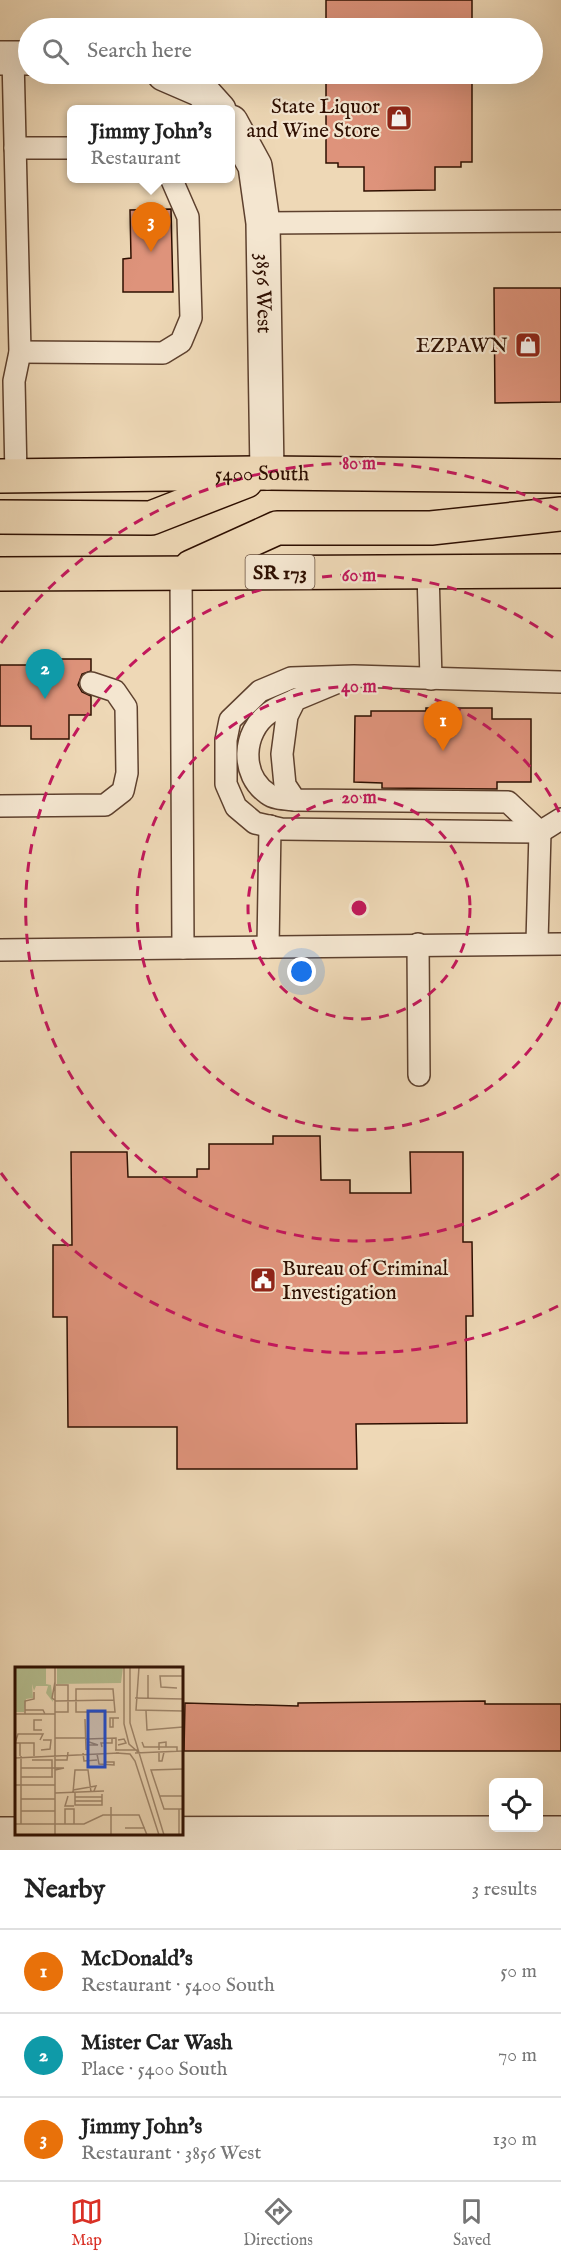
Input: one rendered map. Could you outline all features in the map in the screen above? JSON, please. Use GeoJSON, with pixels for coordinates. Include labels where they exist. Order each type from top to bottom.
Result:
{"type":"FeatureCollection","features":[{"type":"Feature","properties":{"kind":"main road","name":"5400 South"},"geometry":{"type":"LineString","coordinates":[[8,476],[267,473],[561,476]]}},
{"type":"Feature","properties":{"kind":"main road"},"geometry":{"type":"LineString","coordinates":[[0,517],[151,518],[267,473]]}},
{"type":"Feature","properties":{"kind":"main road"},"geometry":{"type":"LineString","coordinates":[[181,572],[277,528],[431,528],[561,514]]}},
{"type":"Feature","properties":{"kind":"main road","name":"SR 173"},"geometry":{"type":"LineString","coordinates":[[0,574],[561,571]]}},
{"type":"Feature","properties":{"kind":"street"},"geometry":{"type":"LineString","coordinates":[[187,84],[201,90],[214,105]]}},
{"type":"Feature","properties":{"kind":"street","name":"3856 West"},"geometry":{"type":"LineString","coordinates":[[235,129],[255,166],[264,223],[267,473]]}},
{"type":"Feature","properties":{"kind":"street"},"geometry":{"type":"LineString","coordinates":[[183,1834],[561,1833]]}},
{"type":"Feature","properties":{"kind":"street"},"geometry":{"type":"LineString","coordinates":[[0,1834],[15,1834]]}},
{"type":"Feature","properties":{"kind":"lane"},"geometry":{"type":"LineString","coordinates":[[8,476],[7,381],[20,352],[8,252],[8,180],[15,148],[14,58]]}},
{"type":"Feature","properties":{"kind":"lane"},"geometry":{"type":"LineString","coordinates":[[15,148],[67,148]]}},
{"type":"Feature","properties":{"kind":"lane"},"geometry":{"type":"LineString","coordinates":[[20,352],[163,353],[181,342],[191,318],[188,217],[173,183]]}},
{"type":"Feature","properties":{"kind":"lane"},"geometry":{"type":"LineString","coordinates":[[264,223],[561,221]]}},
{"type":"Feature","properties":{"kind":"lane"},"geometry":{"type":"LineString","coordinates":[[181,572],[183,948]]}},
{"type":"Feature","properties":{"kind":"lane"},"geometry":{"type":"LineString","coordinates":[[429,572],[431,679]]}},
{"type":"Feature","properties":{"kind":"lane"},"geometry":{"type":"LineString","coordinates":[[354,676],[269,713],[258,724],[246,754],[250,772],[270,796],[296,800],[508,802],[540,832],[537,942]]}},
{"type":"Feature","properties":{"kind":"lane"},"geometry":{"type":"LineString","coordinates":[[561,682],[354,676],[291,678],[260,690],[230,720],[226,740],[226,784],[236,807],[255,823],[281,829],[540,832],[561,819]]}},
{"type":"Feature","properties":{"kind":"lane"},"geometry":{"type":"LineString","coordinates":[[0,806],[105,805],[123,791],[127,773],[126,707],[116,690],[91,683]]}},
{"type":"Feature","properties":{"kind":"lane"},"geometry":{"type":"LineString","coordinates":[[295,700],[287,716],[282,754],[285,785],[296,800]]}},
{"type":"Feature","properties":{"kind":"lane"},"geometry":{"type":"LineString","coordinates":[[268,947],[270,826]]}},
{"type":"Feature","properties":{"kind":"lane"},"geometry":{"type":"LineString","coordinates":[[0,950],[537,942],[561,944]]}},
{"type":"Feature","properties":{"kind":"lane"},"geometry":{"type":"LineString","coordinates":[[418,944],[419,1075]]}},
{"type":"Feature","properties":{"kind":"building"},"geometry":{"type":"Polygon","coordinates":[[[326,0],[472,0],[472,18],[326,18],[326,0]]]}},
{"type":"Feature","properties":{"kind":"building","name":"State Liquor and Wine Store"},"geometry":{"type":"Polygon","coordinates":[[[326,84],[472,84],[472,162],[461,162],[461,167],[435,167],[435,190],[364,191],[364,167],[338,167],[338,163],[326,163],[326,84]]]}},
{"type":"Feature","properties":{"kind":"building"},"geometry":{"type":"Polygon","coordinates":[[[171,209],[173,292],[123,292],[123,259],[131,258],[130,210],[171,209]]]}},
{"type":"Feature","properties":{"kind":"building","name":"EZPAWN"},"geometry":{"type":"Polygon","coordinates":[[[494,288],[561,288],[561,402],[495,403],[494,288]]]}},
{"type":"Feature","properties":{"kind":"building"},"geometry":{"type":"Polygon","coordinates":[[[40,659],[91,659],[91,671],[82,674],[78,685],[82,692],[91,696],[91,715],[69,715],[69,739],[31,739],[31,726],[0,726],[0,665],[40,665],[40,659]]]}},
{"type":"Feature","properties":{"kind":"building"},"geometry":{"type":"Polygon","coordinates":[[[426,708],[492,708],[492,719],[531,719],[531,782],[497,782],[497,789],[382,788],[382,783],[354,782],[355,716],[371,716],[371,711],[426,711],[426,708]]]}},
{"type":"Feature","properties":{"kind":"building","name":"Bureau of Criminal Investigation"},"geometry":{"type":"Polygon","coordinates":[[[273,1136],[320,1136],[321,1180],[350,1180],[350,1193],[411,1193],[410,1152],[463,1152],[463,1242],[472,1242],[473,1316],[466,1316],[467,1423],[356,1424],[357,1469],[177,1469],[177,1427],[68,1427],[67,1317],[53,1317],[53,1245],[72,1245],[71,1152],[127,1152],[128,1177],[197,1177],[197,1169],[209,1169],[209,1144],[273,1144],[273,1136]]]}},
{"type":"Feature","properties":{"kind":"building"},"geometry":{"type":"Polygon","coordinates":[[[485,1701],[485,1704],[561,1704],[561,1751],[184,1751],[185,1703],[298,1706],[298,1703],[485,1701]]]}},
{"type":"Feature","properties":{"kind":"place","name":"State Liquor and Wine Store"},"geometry":{"type":"Point","coordinates":[399,118]}},
{"type":"Feature","properties":{"kind":"place","name":"Jimmy John's"},"geometry":{"type":"Point","coordinates":[151,252]}},
{"type":"Feature","properties":{"kind":"place","name":"EZPAWN"},"geometry":{"type":"Point","coordinates":[528,345]}},
{"type":"Feature","properties":{"kind":"place","name":"Mister Car Wash"},"geometry":{"type":"Point","coordinates":[45,699]}},
{"type":"Feature","properties":{"kind":"place","name":"McDonald's"},"geometry":{"type":"Point","coordinates":[443,751]}},
{"type":"Feature","properties":{"kind":"place","name":"Bureau of Criminal Investigation"},"geometry":{"type":"Point","coordinates":[263,1280]}}]}
